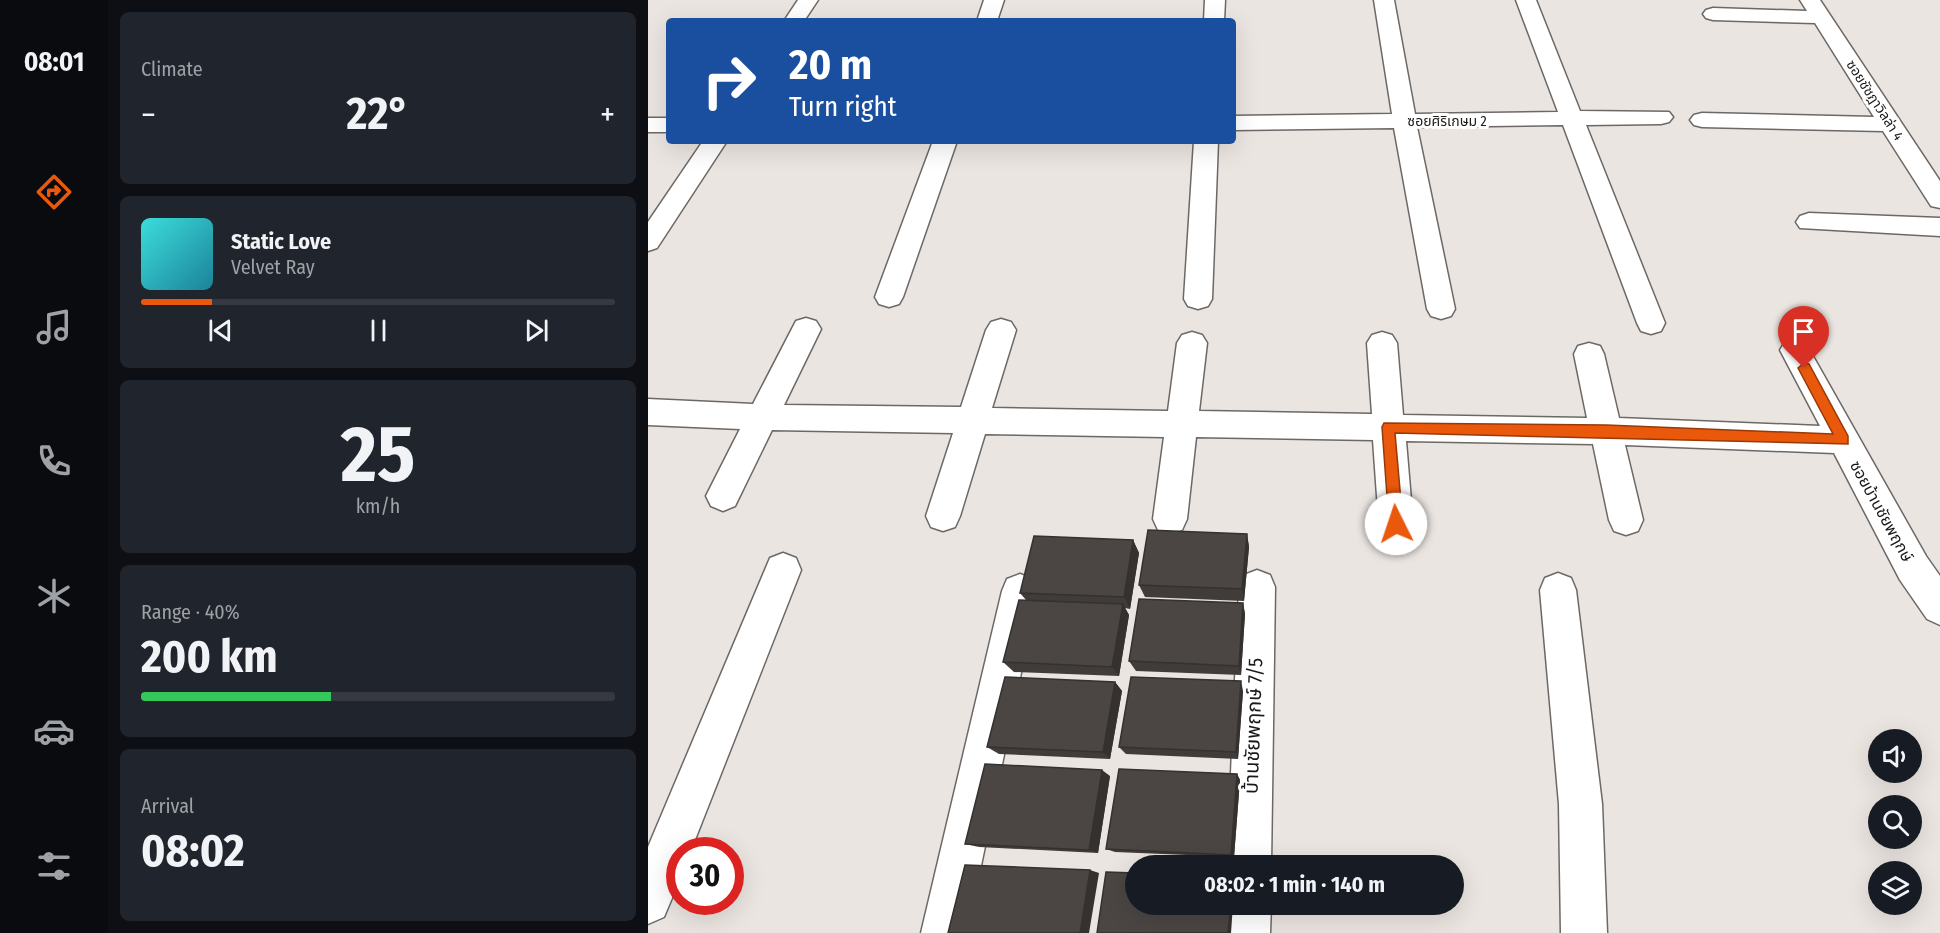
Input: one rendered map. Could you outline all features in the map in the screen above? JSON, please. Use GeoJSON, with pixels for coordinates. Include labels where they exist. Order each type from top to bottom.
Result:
{"type":"FeatureCollection","features":[{"type":"Feature","properties":{"kind":"street"},"geometry":{"type":"LineString","coordinates":[[796,18],[808,0]]}},
{"type":"Feature","properties":{"kind":"street"},"geometry":{"type":"LineString","coordinates":[[988,18],[994,0]]}},
{"type":"Feature","properties":{"kind":"street"},"geometry":{"type":"LineString","coordinates":[[1214,18],[1215,0]]}},
{"type":"Feature","properties":{"kind":"street"},"geometry":{"type":"LineString","coordinates":[[1384,0],[1441,309]]}},
{"type":"Feature","properties":{"kind":"street"},"geometry":{"type":"LineString","coordinates":[[1526,0],[1651,323]]}},
{"type":"Feature","properties":{"kind":"street"},"geometry":{"type":"LineString","coordinates":[[1713,14],[1816,8]]}},
{"type":"Feature","properties":{"kind":"street","name":"ซอยชัชฎาวิลล่า 4"},"geometry":{"type":"LineString","coordinates":[[1816,8],[1940,200]]}},
{"type":"Feature","properties":{"kind":"street","name":"ซอยศิริเกษม 2"},"geometry":{"type":"LineString","coordinates":[[1236,123],[1661,117]]}},
{"type":"Feature","properties":{"kind":"street"},"geometry":{"type":"LineString","coordinates":[[1702,120],[1891,124]]}},
{"type":"Feature","properties":{"kind":"street"},"geometry":{"type":"LineString","coordinates":[[648,125],[666,125]]}},
{"type":"Feature","properties":{"kind":"street"},"geometry":{"type":"LineString","coordinates":[[648,242],[713,144]]}},
{"type":"Feature","properties":{"kind":"street"},"geometry":{"type":"LineString","coordinates":[[889,297],[944,144]]}},
{"type":"Feature","properties":{"kind":"street"},"geometry":{"type":"LineString","coordinates":[[1198,299],[1206,144]]}},
{"type":"Feature","properties":{"kind":"street"},"geometry":{"type":"LineString","coordinates":[[1809,222],[1940,227]]}},
{"type":"Feature","properties":{"kind":"street"},"geometry":{"type":"LineString","coordinates":[[723,496],[806,329]]}},
{"type":"Feature","properties":{"kind":"street"},"geometry":{"type":"LineString","coordinates":[[943,516],[1001,330]]}},
{"type":"Feature","properties":{"kind":"street"},"geometry":{"type":"LineString","coordinates":[[1170,519],[1192,343]]}},
{"type":"Feature","properties":{"kind":"street"},"geometry":{"type":"LineString","coordinates":[[1382,343],[1396,524]]}},
{"type":"Feature","properties":{"kind":"street","name":"ซอยบ้านชัยพฤกษ์"},"geometry":{"type":"LineString","coordinates":[[1795,350],[1913,568],[1940,607]]}},
{"type":"Feature","properties":{"kind":"street"},"geometry":{"type":"LineString","coordinates":[[1588,354],[1626,520]]}},
{"type":"Feature","properties":{"kind":"street"},"geometry":{"type":"LineString","coordinates":[[648,412],[762,417],[973,421],[1606,430],[1843,440]]}},
{"type":"Feature","properties":{"kind":"street"},"geometry":{"type":"LineString","coordinates":[[648,900],[783,570]]}},
{"type":"Feature","properties":{"kind":"street","name":"บ้านชัยพฤกษ์ 7/5"},"geometry":{"type":"LineString","coordinates":[[1249,855],[1257,587]]}},
{"type":"Feature","properties":{"kind":"street"},"geometry":{"type":"LineString","coordinates":[[1558,590],[1574,726],[1584,862],[1584,933]]}},
{"type":"Feature","properties":{"kind":"street"},"geometry":{"type":"LineString","coordinates":[[944,933],[1020,591]]}},
{"type":"Feature","properties":{"kind":"street"},"geometry":{"type":"LineString","coordinates":[[1247,933],[1248,915]]}},
{"type":"Feature","properties":{"kind":"building"},"geometry":{"type":"Polygon","coordinates":[[[1148,530],[1247,534],[1242,589],[1139,585],[1148,530]]]}},
{"type":"Feature","properties":{"kind":"building"},"geometry":{"type":"Polygon","coordinates":[[[1034,536],[1133,540],[1124,597],[1020,593],[1034,536]]]}},
{"type":"Feature","properties":{"kind":"building"},"geometry":{"type":"Polygon","coordinates":[[[1139,599],[1243,603],[1239,666],[1129,661],[1139,599]]]}},
{"type":"Feature","properties":{"kind":"building"},"geometry":{"type":"Polygon","coordinates":[[[1019,600],[1123,604],[1112,667],[1003,662],[1019,600]]]}},
{"type":"Feature","properties":{"kind":"building"},"geometry":{"type":"Polygon","coordinates":[[[1005,677],[1115,682],[1103,752],[987,747],[1005,677]]]}},
{"type":"Feature","properties":{"kind":"building"},"geometry":{"type":"Polygon","coordinates":[[[1131,677],[1241,681],[1236,752],[1119,747],[1131,677]]]}},
{"type":"Feature","properties":{"kind":"building"},"geometry":{"type":"Polygon","coordinates":[[[985,764],[1102,770],[1089,850],[965,844],[985,764]]]}},
{"type":"Feature","properties":{"kind":"building"},"geometry":{"type":"Polygon","coordinates":[[[1119,769],[1237,774],[1231,855],[1106,849],[1119,769]]]}},
{"type":"Feature","properties":{"kind":"building"},"geometry":{"type":"Polygon","coordinates":[[[965,865],[1090,870],[1080,933],[948,933],[965,865]]]}},
{"type":"Feature","properties":{"kind":"building"},"geometry":{"type":"Polygon","coordinates":[[[1106,872],[1125,873],[1125,915],[1230,915],[1228,933],[1097,933],[1106,872]]]}},
{"type":"Feature","properties":{"kind":"route"},"geometry":{"type":"LineString","coordinates":[[1396,524],[1388,427],[1606,430],[1843,440],[1804,368]]}}]}
